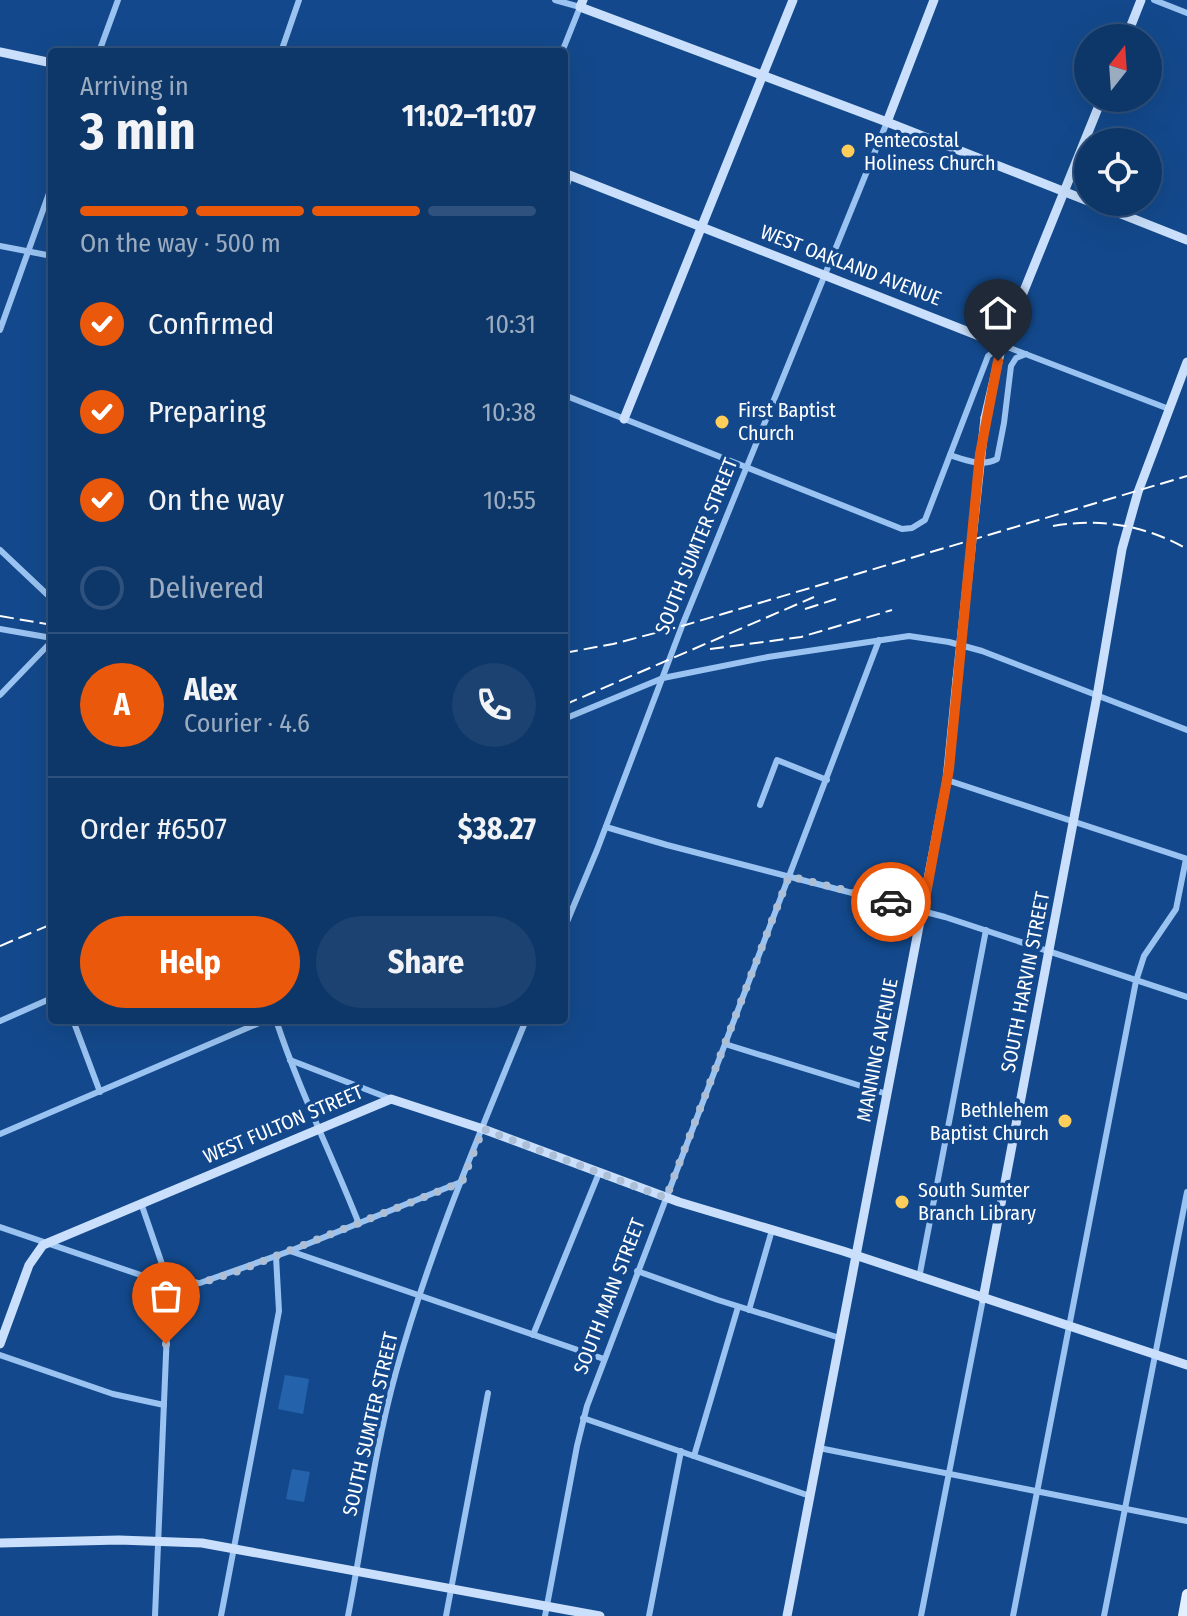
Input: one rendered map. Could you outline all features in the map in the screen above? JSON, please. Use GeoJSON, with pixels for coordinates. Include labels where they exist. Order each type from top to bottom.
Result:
{"type":"FeatureCollection","features":[{"type":"Feature","properties":{"kind":"main road"},"geometry":{"type":"LineString","coordinates":[[1183,1616],[1187,1594]]}},
{"type":"Feature","properties":{"kind":"street"},"geometry":{"type":"LineString","coordinates":[[100,48],[118,0]]}},
{"type":"Feature","properties":{"kind":"street"},"geometry":{"type":"LineString","coordinates":[[282,48],[299,0]]}},
{"type":"Feature","properties":{"kind":"street"},"geometry":{"type":"LineString","coordinates":[[555,0],[582,4],[1074,195]]}},
{"type":"Feature","properties":{"kind":"street"},"geometry":{"type":"LineString","coordinates":[[624,419],[793,0]]}},
{"type":"Feature","properties":{"kind":"street","name":"SOUTH SUMTER STREET"},"geometry":{"type":"LineString","coordinates":[[568,919],[934,0]]}},
{"type":"Feature","properties":{"kind":"street"},"geometry":{"type":"LineString","coordinates":[[1132,24],[1141,0]]}},
{"type":"Feature","properties":{"kind":"street"},"geometry":{"type":"LineString","coordinates":[[1154,0],[1187,13]]}},
{"type":"Feature","properties":{"kind":"street"},"geometry":{"type":"LineString","coordinates":[[564,48],[582,4]]}},
{"type":"Feature","properties":{"kind":"street"},"geometry":{"type":"LineString","coordinates":[[0,52],[48,62]]}},
{"type":"Feature","properties":{"kind":"street"},"geometry":{"type":"LineString","coordinates":[[568,397],[902,529],[912,528],[925,520],[988,356],[1002,345],[1096,112]]}},
{"type":"Feature","properties":{"kind":"street","name":"WEST OAKLAND AVENUE"},"geometry":{"type":"LineString","coordinates":[[568,175],[1169,409]]}},
{"type":"Feature","properties":{"kind":"street"},"geometry":{"type":"LineString","coordinates":[[0,330],[48,196]]}},
{"type":"Feature","properties":{"kind":"street"},"geometry":{"type":"LineString","coordinates":[[1127,216],[1187,240]]}},
{"type":"Feature","properties":{"kind":"street"},"geometry":{"type":"LineString","coordinates":[[0,246],[48,255]]}},
{"type":"Feature","properties":{"kind":"street","name":"MANNING AVENUE"},"geometry":{"type":"LineString","coordinates":[[787,1616],[947,780],[985,418],[1002,345]]}},
{"type":"Feature","properties":{"kind":"street"},"geometry":{"type":"LineString","coordinates":[[950,455],[988,464],[997,459],[1011,366],[1016,358],[1026,354]]}},
{"type":"Feature","properties":{"kind":"street","name":"SOUTH HARVIN STREET"},"geometry":{"type":"LineString","coordinates":[[921,1616],[1049,951],[1122,549],[1138,492],[1187,362]]}},
{"type":"Feature","properties":{"kind":"street"},"geometry":{"type":"LineString","coordinates":[[0,550],[48,595]]}},
{"type":"Feature","properties":{"kind":"street"},"geometry":{"type":"LineString","coordinates":[[0,629],[48,639]]}},
{"type":"Feature","properties":{"kind":"street"},"geometry":{"type":"LineString","coordinates":[[568,717],[663,678],[768,657],[909,636],[982,651],[1187,730]]}},
{"type":"Feature","properties":{"kind":"street","name":"SOUTH MAIN STREET"},"geometry":{"type":"LineString","coordinates":[[546,1611],[583,1418],[879,640]]}},
{"type":"Feature","properties":{"kind":"street"},"geometry":{"type":"LineString","coordinates":[[0,695],[48,644]]}},
{"type":"Feature","properties":{"kind":"street"},"geometry":{"type":"LineString","coordinates":[[760,805],[777,760],[827,780]]}},
{"type":"Feature","properties":{"kind":"street"},"geometry":{"type":"LineString","coordinates":[[947,780],[1187,859],[1176,909],[1144,956],[1136,981],[1013,1616]]}},
{"type":"Feature","properties":{"kind":"street"},"geometry":{"type":"LineString","coordinates":[[606,827],[923,910],[1187,997]]}},
{"type":"Feature","properties":{"kind":"street"},"geometry":{"type":"LineString","coordinates":[[919,1278],[986,930]]}},
{"type":"Feature","properties":{"kind":"street"},"geometry":{"type":"LineString","coordinates":[[0,1021],[48,1000]]}},
{"type":"Feature","properties":{"kind":"street"},"geometry":{"type":"LineString","coordinates":[[74,1024],[100,1092]]}},
{"type":"Feature","properties":{"kind":"street"},"geometry":{"type":"LineString","coordinates":[[0,1134],[257,1024]]}},
{"type":"Feature","properties":{"kind":"street"},"geometry":{"type":"LineString","coordinates":[[277,1024],[289,1060],[359,1224]]}},
{"type":"Feature","properties":{"kind":"street","name":"SOUTH SUMTER STREET"},"geometry":{"type":"LineString","coordinates":[[348,1616],[392,1390],[420,1296],[524,1024]]}},
{"type":"Feature","properties":{"kind":"street"},"geometry":{"type":"LineString","coordinates":[[725,1044],[887,1094]]}},
{"type":"Feature","properties":{"kind":"street"},"geometry":{"type":"LineString","coordinates":[[289,1060],[391,1099]]}},
{"type":"Feature","properties":{"kind":"street","name":"WEST FULTON STREET"},"geometry":{"type":"LineString","coordinates":[[47,1243],[391,1099],[483,1129],[666,1198],[856,1256],[1187,1365]]}},
{"type":"Feature","properties":{"kind":"street"},"geometry":{"type":"LineString","coordinates":[[533,1335],[599,1173]]}},
{"type":"Feature","properties":{"kind":"street"},"geometry":{"type":"LineString","coordinates":[[0,1227],[169,1284],[200,1283],[290,1251],[462,1182]]}},
{"type":"Feature","properties":{"kind":"street"},"geometry":{"type":"LineString","coordinates":[[1104,1616],[1187,1192]]}},
{"type":"Feature","properties":{"kind":"street"},"geometry":{"type":"LineString","coordinates":[[141,1203],[162,1264],[159,1281]]}},
{"type":"Feature","properties":{"kind":"street"},"geometry":{"type":"LineString","coordinates":[[749,1310],[772,1230]]}},
{"type":"Feature","properties":{"kind":"street"},"geometry":{"type":"LineString","coordinates":[[0,1344],[29,1265],[47,1243]]}},
{"type":"Feature","properties":{"kind":"street"},"geometry":{"type":"LineString","coordinates":[[290,1251],[604,1359]]}},
{"type":"Feature","properties":{"kind":"street"},"geometry":{"type":"LineString","coordinates":[[221,1616],[279,1311],[276,1256]]}},
{"type":"Feature","properties":{"kind":"street"},"geometry":{"type":"LineString","coordinates":[[637,1271],[738,1307],[840,1338]]}},
{"type":"Feature","properties":{"kind":"street"},"geometry":{"type":"LineString","coordinates":[[155,1616],[169,1284]]}},
{"type":"Feature","properties":{"kind":"street"},"geometry":{"type":"LineString","coordinates":[[694,1456],[738,1307]]}},
{"type":"Feature","properties":{"kind":"street"},"geometry":{"type":"LineString","coordinates":[[0,1355],[113,1394],[164,1405]]}},
{"type":"Feature","properties":{"kind":"street"},"geometry":{"type":"LineString","coordinates":[[446,1616],[488,1393]]}},
{"type":"Feature","properties":{"kind":"street"},"geometry":{"type":"LineString","coordinates":[[583,1418],[810,1496]]}},
{"type":"Feature","properties":{"kind":"street"},"geometry":{"type":"LineString","coordinates":[[819,1448],[1187,1521]]}},
{"type":"Feature","properties":{"kind":"street"},"geometry":{"type":"LineString","coordinates":[[649,1616],[681,1451]]}},
{"type":"Feature","properties":{"kind":"street"},"geometry":{"type":"LineString","coordinates":[[0,1543],[158,1540],[234,1547],[452,1588],[546,1611],[600,1616]]}},
{"type":"Feature","properties":{"kind":"shaded area"},"geometry":{"type":"Polygon","coordinates":[[[285,1375],[309,1379],[303,1414],[278,1409],[285,1375]]]}},
{"type":"Feature","properties":{"kind":"shaded area"},"geometry":{"type":"Polygon","coordinates":[[[292,1469],[310,1472],[304,1502],[286,1499],[292,1469]]]}},
{"type":"Feature","properties":{"kind":"railway"},"geometry":{"type":"LineString","coordinates":[[568,652],[682,626],[1187,476]]}},
{"type":"Feature","properties":{"kind":"railway"},"geometry":{"type":"LineString","coordinates":[[1053,526],[1105,523],[1155,534],[1187,549]]}},
{"type":"Feature","properties":{"kind":"railway"},"geometry":{"type":"LineString","coordinates":[[568,703],[814,597]]}},
{"type":"Feature","properties":{"kind":"railway"},"geometry":{"type":"LineString","coordinates":[[805,609],[836,599]]}},
{"type":"Feature","properties":{"kind":"railway"},"geometry":{"type":"LineString","coordinates":[[710,649],[801,637],[892,610]]}},
{"type":"Feature","properties":{"kind":"railway"},"geometry":{"type":"LineString","coordinates":[[0,616],[48,624]]}},
{"type":"Feature","properties":{"kind":"railway"},"geometry":{"type":"LineString","coordinates":[[0,946],[48,926]]}},
{"type":"Feature","properties":{"kind":"way so far"},"geometry":{"type":"LineString","coordinates":[[166,1344],[169,1284],[200,1283],[233,1273],[462,1182],[483,1129],[666,1198],[789,876],[891,902]]}},
{"type":"Feature","properties":{"kind":"place","name":"Pentecostal Holiness Church"},"geometry":{"type":"Point","coordinates":[848,151]}},
{"type":"Feature","properties":{"kind":"place","name":"First Baptist Church"},"geometry":{"type":"Point","coordinates":[722,422]}},
{"type":"Feature","properties":{"kind":"place","name":"Bethlehem Baptist Church"},"geometry":{"type":"Point","coordinates":[1065,1121]}},
{"type":"Feature","properties":{"kind":"place","name":"South Sumter Branch Library"},"geometry":{"type":"Point","coordinates":[902,1202]}},
{"type":"Feature","properties":{"kind":"route"},"geometry":{"type":"LineString","coordinates":[[891,902],[923,910],[949,769],[980,454],[998,361]]}}]}
